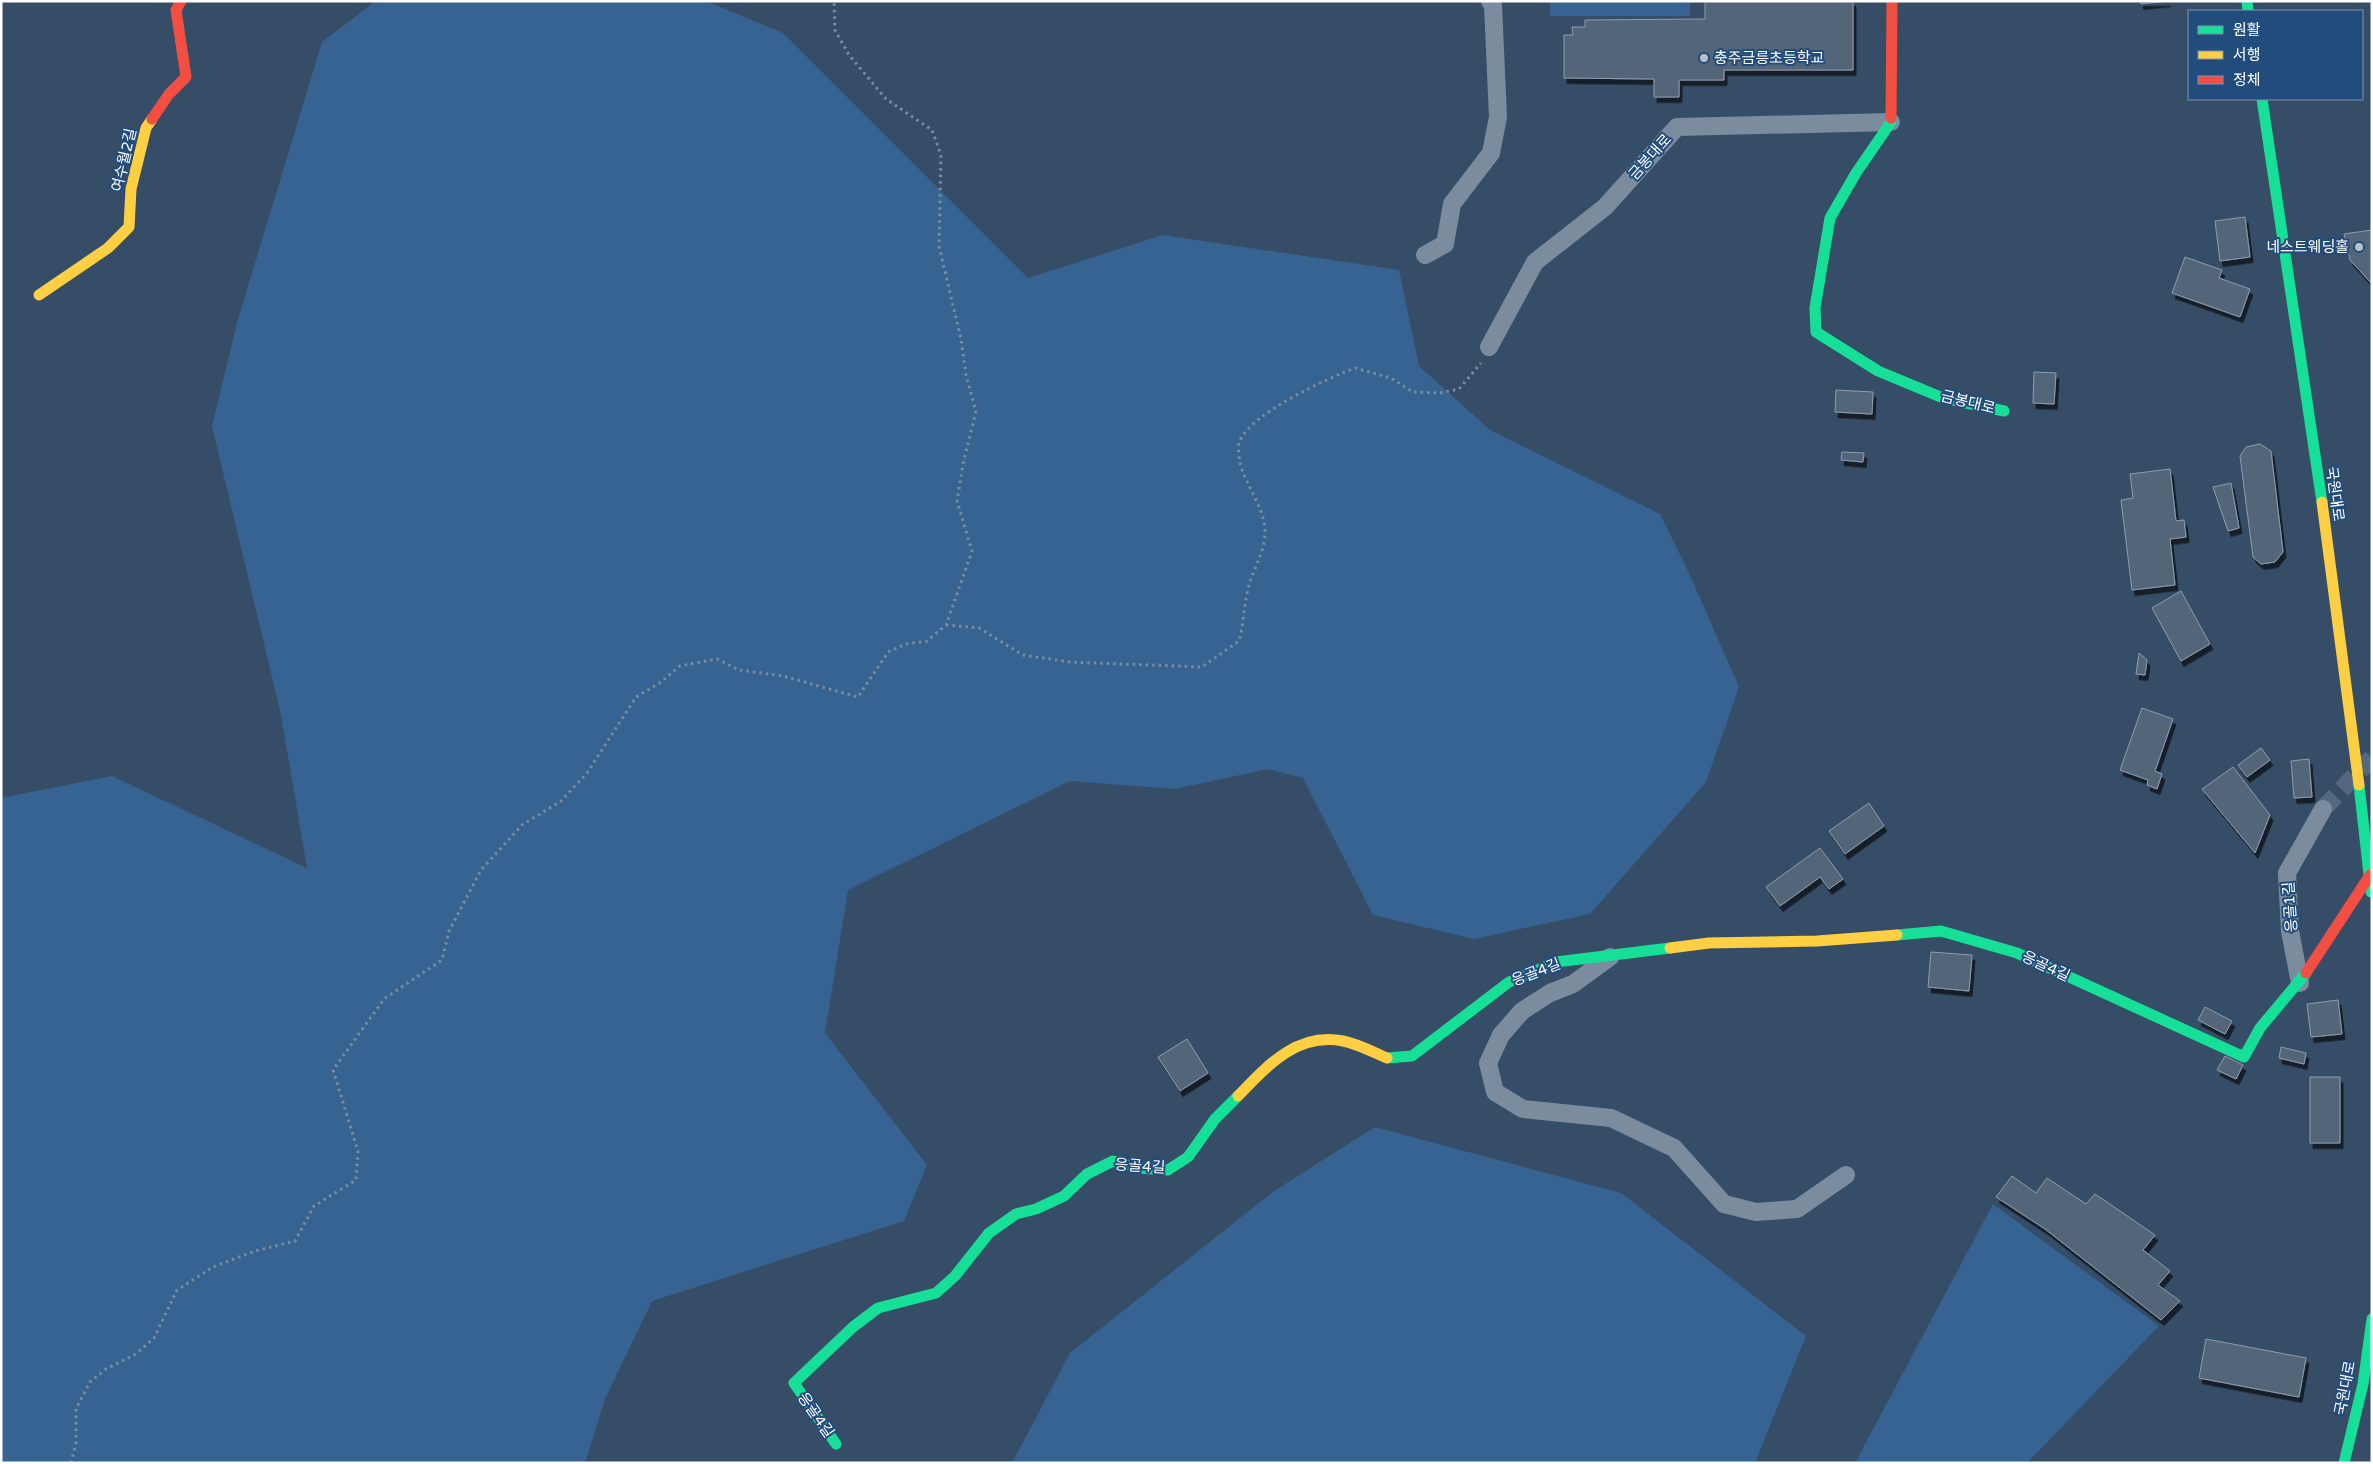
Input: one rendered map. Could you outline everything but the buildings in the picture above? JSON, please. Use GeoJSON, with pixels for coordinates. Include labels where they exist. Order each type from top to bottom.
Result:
{"type":"FeatureCollection","features":[{"type":"Feature","properties":{"kind":"street","name":"여수월2길"},"geometry":{"type":"LineString","coordinates":[[39,296],[108,248],[129,227],[131,189],[146,128],[169,94],[186,77],[176,10],[181,1]]}},
{"type":"Feature","properties":{"kind":"street"},"geometry":{"type":"LineString","coordinates":[[1425,255],[1444,244],[1452,204],[1491,153],[1498,117],[1493,5],[1490,1]]}},
{"type":"Feature","properties":{"kind":"street"},"geometry":{"type":"LineString","coordinates":[[1891,122],[1892,1]]}},
{"type":"Feature","properties":{"kind":"street","name":"국원대로"},"geometry":{"type":"LineString","coordinates":[[2262,100],[2302,355],[2356,758],[2372,894]]}},
{"type":"Feature","properties":{"kind":"street","name":"금봉대로"},"geometry":{"type":"LineString","coordinates":[[1489,347],[1535,262],[1605,207],[1677,127],[1891,122]]}},
{"type":"Feature","properties":{"kind":"street","name":"금봉대로"},"geometry":{"type":"LineString","coordinates":[[1891,122],[1856,173],[1830,218],[1822,257],[1816,308],[1816,332],[1878,371],[1943,398],[2004,411]]}},
{"type":"Feature","properties":{"kind":"street","name":"응골1길"},"geometry":{"type":"LineString","coordinates":[[2300,983],[2290,931],[2287,873],[2323,809]]}},
{"type":"Feature","properties":{"kind":"street","name":"응골4길"},"geometry":{"type":"LineString","coordinates":[[836,1444],[794,1383],[853,1327],[878,1308],[936,1293],[955,1276],[989,1233],[1016,1214],[1036,1209],[1064,1196],[1087,1174],[1113,1161],[1139,1168],[1168,1170],[1188,1157],[1214,1119],[1271,1062],[1296,1045],[1322,1039],[1344,1041],[1388,1058],[1412,1056],[1508,982],[1556,962],[1709,943],[1817,941],[1941,931],[2017,952],[2110,997],[2244,1057],[2260,1028],[2300,983],[2370,875]]}},
{"type":"Feature","properties":{"kind":"street","name":"응골4길"},"geometry":{"type":"LineString","coordinates":[[1613,955],[1573,984],[1550,993],[1522,1011],[1501,1035],[1488,1063],[1495,1092],[1523,1109],[1611,1118],[1674,1148],[1724,1204],[1756,1212],[1797,1209],[1846,1175]]}},
{"type":"Feature","properties":{"kind":"street","name":"국원대로"},"geometry":{"type":"LineString","coordinates":[[2344,1463],[2363,1384],[2372,1320]]}},
{"type":"Feature","properties":{"kind":"path"},"geometry":{"type":"LineString","coordinates":[[71,1463],[76,1443],[76,1409],[90,1382],[106,1369],[136,1354],[154,1338],[177,1290],[213,1267],[254,1251],[295,1241],[314,1206],[356,1180],[358,1151],[333,1070],[384,999],[442,960],[448,931],[481,870],[522,825],[561,801],[587,773],[636,697],[661,682],[680,666],[717,659],[740,670],[784,676],[858,697],[888,652],[906,644],[927,641],[946,625],[972,551],[956,501],[976,411],[966,375],[961,339],[939,246],[941,155],[932,130],[886,99],[849,55],[834,30],[834,1]]}},
{"type":"Feature","properties":{"kind":"path"},"geometry":{"type":"LineString","coordinates":[[946,625],[978,628],[1023,655],[1034,658],[1070,662],[1202,667],[1239,642],[1249,584],[1257,566],[1265,533],[1264,518],[1243,474],[1240,460],[1239,443],[1244,434],[1277,406],[1355,368],[1391,378],[1413,392],[1440,393],[1459,389],[1480,363],[1489,347]]}},
{"type":"Feature","properties":{"kind":"shaded area"},"geometry":{"type":"Polygon","coordinates":[[[376,1],[706,1],[783,33],[1028,278],[1163,235],[1399,270],[1419,366],[1490,430],[1660,514],[1689,573],[1739,687],[1706,782],[1590,914],[1474,939],[1373,915],[1303,778],[1268,769],[1175,789],[1070,781],[848,890],[825,1033],[927,1165],[904,1221],[652,1301],[605,1399],[585,1463],[1,1463],[1,798],[112,776],[307,868],[281,715],[212,426],[238,319],[322,42],[376,1]]]}},
{"type":"Feature","properties":{"kind":"shaded area"},"geometry":{"type":"Polygon","coordinates":[[[1550,1],[1690,1],[1690,16],[1550,16],[1550,1]]]}},
{"type":"Feature","properties":{"kind":"shaded area"},"geometry":{"type":"Polygon","coordinates":[[[1375,1127],[1621,1193],[1806,1336],[1755,1463],[1012,1463],[1070,1353],[1274,1191],[1375,1127]]]}},
{"type":"Feature","properties":{"kind":"shaded area"},"geometry":{"type":"Polygon","coordinates":[[[1993,1204],[2159,1326],[2027,1463],[1855,1463],[1993,1204]]]}},
{"type":"Feature","properties":{"kind":"tunnel"},"geometry":{"type":"LineString","coordinates":[[2323,809],[2372,758]]}},
{"type":"Feature","properties":{"kind":"traffic: fast"},"geometry":{"type":"LineString","coordinates":[[2247,1],[2248,10]]}},
{"type":"Feature","properties":{"kind":"traffic: fast"},"geometry":{"type":"LineString","coordinates":[[2262,100],[2322,502]]}},
{"type":"Feature","properties":{"kind":"traffic: fast"},"geometry":{"type":"LineString","coordinates":[[1891,118],[1891,122],[1856,173],[1830,218],[1815,308],[1816,332],[1878,371],[1943,398],[2004,411]]}},
{"type":"Feature","properties":{"kind":"traffic: fast"},"geometry":{"type":"LineString","coordinates":[[2359,785],[2371,892]]}},
{"type":"Feature","properties":{"kind":"traffic: fast"},"geometry":{"type":"LineString","coordinates":[[1897,935],[1941,931],[2017,953],[2244,1057],[2260,1028],[2306,973]]}},
{"type":"Feature","properties":{"kind":"traffic: fast"},"geometry":{"type":"LineString","coordinates":[[1387,1058],[1412,1056],[1509,982],[1556,962],[1670,948]]}},
{"type":"Feature","properties":{"kind":"traffic: fast"},"geometry":{"type":"LineString","coordinates":[[836,1444],[794,1383],[853,1327],[878,1308],[936,1293],[955,1276],[989,1233],[1016,1214],[1036,1209],[1064,1196],[1087,1174],[1113,1161],[1139,1168],[1168,1170],[1188,1157],[1215,1119],[1238,1096]]}},
{"type":"Feature","properties":{"kind":"traffic: fast"},"geometry":{"type":"LineString","coordinates":[[2344,1463],[2363,1384],[2372,1319]]}},
{"type":"Feature","properties":{"kind":"traffic: slow"},"geometry":{"type":"LineString","coordinates":[[39,295],[108,248],[129,227],[131,189],[146,128],[152,119]]}},
{"type":"Feature","properties":{"kind":"traffic: slow"},"geometry":{"type":"LineString","coordinates":[[2322,502],[2359,785]]}},
{"type":"Feature","properties":{"kind":"traffic: slow"},"geometry":{"type":"LineString","coordinates":[[1670,948],[1709,943],[1817,941],[1897,935]]}},
{"type":"Feature","properties":{"kind":"traffic: slow"},"geometry":{"type":"LineString","coordinates":[[1238,1096],[1260,1073],[1284,1054],[1311,1042],[1326,1040],[1343,1041],[1387,1058]]}},
{"type":"Feature","properties":{"kind":"traffic: jam"},"geometry":{"type":"LineString","coordinates":[[152,119],[169,94],[186,77],[176,10],[181,1]]}},
{"type":"Feature","properties":{"kind":"traffic: jam"},"geometry":{"type":"LineString","coordinates":[[1891,118],[1892,1]]}},
{"type":"Feature","properties":{"kind":"traffic: jam"},"geometry":{"type":"LineString","coordinates":[[2306,973],[2370,875]]}},
{"type":"Feature","properties":{"kind":"place","name":"충주금릉초등학교"},"geometry":{"type":"Point","coordinates":[1704,58]}},
{"type":"Feature","properties":{"kind":"place","name":"네스트웨딩홀"},"geometry":{"type":"Point","coordinates":[2359,247]}}]}
